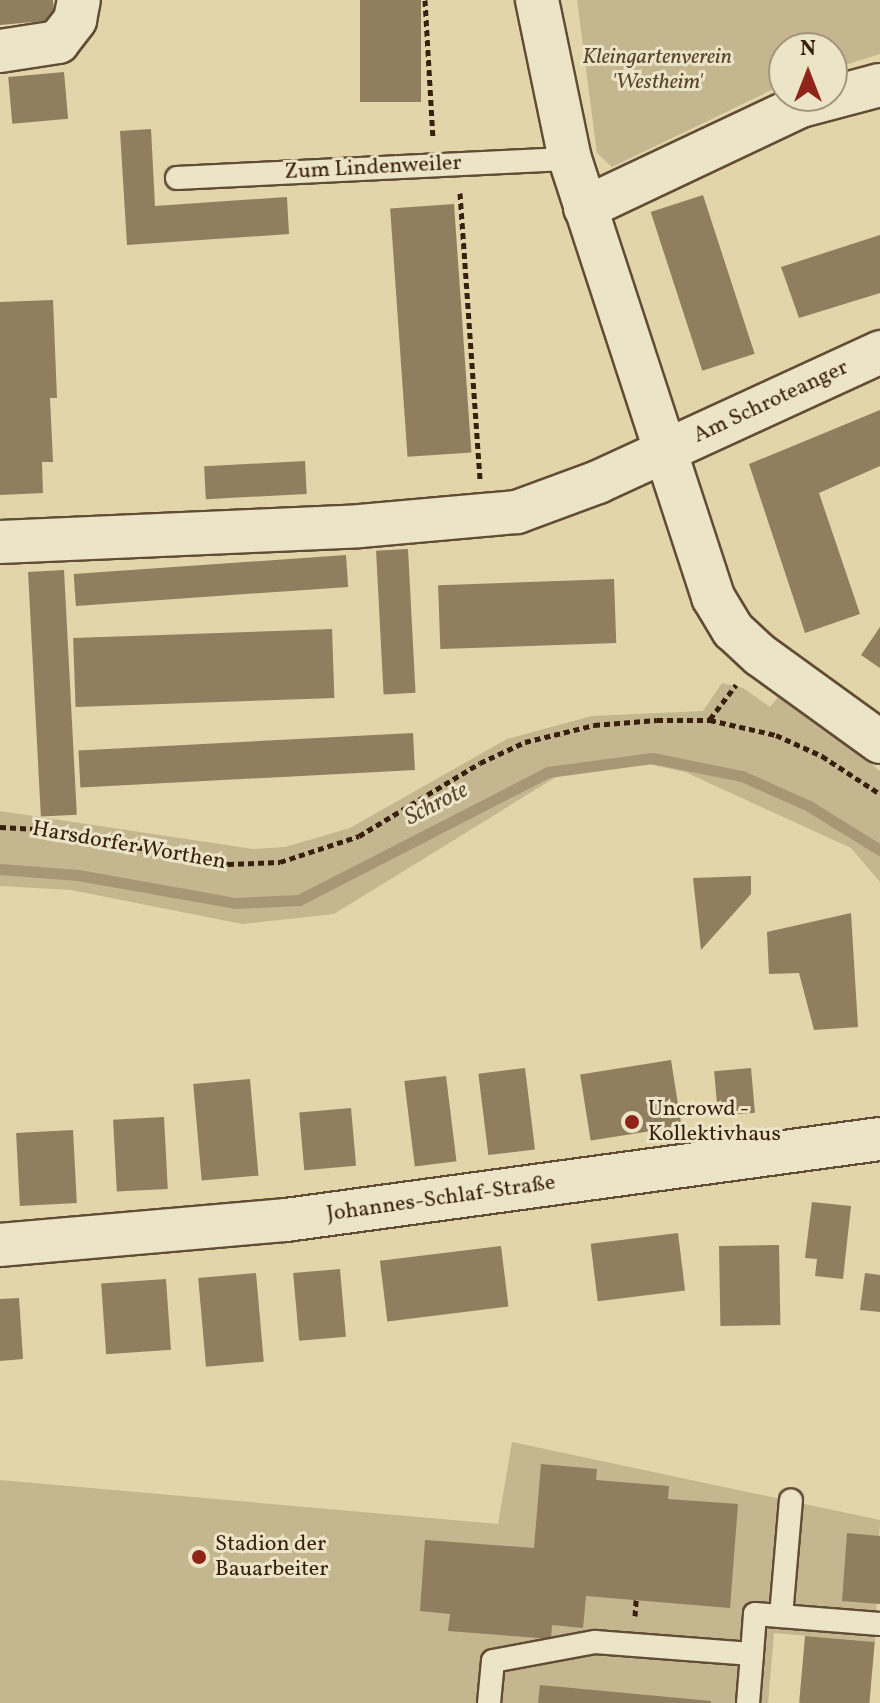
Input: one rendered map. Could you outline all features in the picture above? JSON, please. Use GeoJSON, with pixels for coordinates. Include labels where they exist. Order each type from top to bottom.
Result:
{"type":"FeatureCollection","features":[{"type":"Feature","properties":{"kind":"street"},"geometry":{"type":"LineString","coordinates":[[0,51],[58,42],[75,20],[79,0]]}},
{"type":"Feature","properties":{"kind":"street"},"geometry":{"type":"LineString","coordinates":[[537,0],[570,159],[707,585],[733,630],[880,742]]}},
{"type":"Feature","properties":{"kind":"street"},"geometry":{"type":"LineString","coordinates":[[585,208],[801,106],[880,85]]}},
{"type":"Feature","properties":{"kind":"street","name":"Am Schroteanger"},"geometry":{"type":"LineString","coordinates":[[662,452],[880,352]]}},
{"type":"Feature","properties":{"kind":"street"},"geometry":{"type":"LineString","coordinates":[[0,542],[483,517],[538,507],[662,452]]}},
{"type":"Feature","properties":{"kind":"street","name":"Johannes-Schlaf-Straße"},"geometry":{"type":"LineString","coordinates":[[0,1245],[286,1220],[880,1139]]}},
{"type":"Feature","properties":{"kind":"lane","name":"Zum Lindenweiler"},"geometry":{"type":"LineString","coordinates":[[177,178],[570,159]]}},
{"type":"Feature","properties":{"kind":"lane"},"geometry":{"type":"LineString","coordinates":[[781,1616],[791,1500]]}},
{"type":"Feature","properties":{"kind":"lane"},"geometry":{"type":"LineString","coordinates":[[748,1703],[755,1614],[880,1624]]}},
{"type":"Feature","properties":{"kind":"lane"},"geometry":{"type":"LineString","coordinates":[[489,1703],[493,1661],[595,1642],[752,1654]]}},
{"type":"Feature","properties":{"kind":"path"},"geometry":{"type":"LineString","coordinates":[[425,0],[427,57],[461,252],[483,517]]}},
{"type":"Feature","properties":{"kind":"path","name":"Harsdorfer Worthen"},"geometry":{"type":"LineString","coordinates":[[0,827],[38,829],[228,864],[280,862],[359,836],[480,763],[525,742],[594,725],[657,720],[710,720],[776,735],[822,756],[880,794]]}},
{"type":"Feature","properties":{"kind":"green space","name":"Kleingartenverein 'Westheim'"},"geometry":{"type":"Polygon","coordinates":[[[577,0],[880,0],[880,54],[848,64],[848,32],[768,32],[768,92],[612,167],[597,153],[577,0]]]}},
{"type":"Feature","properties":{"kind":"green space"},"geometry":{"type":"Polygon","coordinates":[[[722,683],[743,688],[770,707],[781,693],[880,771],[880,882],[851,848],[685,772],[639,762],[556,777],[334,914],[242,924],[71,890],[0,886],[0,811],[253,849],[285,847],[350,828],[507,739],[592,716],[703,711],[722,683]]]}},
{"type":"Feature","properties":{"kind":"green space"},"geometry":{"type":"Polygon","coordinates":[[[512,1442],[880,1520],[875,1642],[774,1633],[768,1703],[0,1703],[0,1480],[498,1524],[512,1442]]]}},
{"type":"Feature","properties":{"kind":"building"},"geometry":{"type":"Polygon","coordinates":[[[0,0],[53,0],[55,20],[0,25],[0,0]]]}},
{"type":"Feature","properties":{"kind":"building"},"geometry":{"type":"Polygon","coordinates":[[[360,0],[421,0],[421,102],[360,102],[360,0]]]}},
{"type":"Feature","properties":{"kind":"building"},"geometry":{"type":"Polygon","coordinates":[[[64,72],[68,119],[12,124],[8,77],[64,72]]]}},
{"type":"Feature","properties":{"kind":"building"},"geometry":{"type":"Polygon","coordinates":[[[151,129],[155,206],[287,197],[289,234],[127,245],[120,131],[151,129]]]}},
{"type":"Feature","properties":{"kind":"building"},"geometry":{"type":"Polygon","coordinates":[[[703,195],[755,354],[702,371],[651,212],[703,195]]]}},
{"type":"Feature","properties":{"kind":"building"},"geometry":{"type":"Polygon","coordinates":[[[454,204],[471,452],[408,457],[390,208],[454,204]]]}},
{"type":"Feature","properties":{"kind":"building"},"geometry":{"type":"Polygon","coordinates":[[[880,235],[880,293],[799,318],[781,267],[880,235]]]}},
{"type":"Feature","properties":{"kind":"building"},"geometry":{"type":"Polygon","coordinates":[[[53,300],[57,398],[50,398],[53,462],[42,462],[43,493],[0,495],[0,302],[53,300]]]}},
{"type":"Feature","properties":{"kind":"building"},"geometry":{"type":"Polygon","coordinates":[[[880,410],[880,466],[819,493],[860,614],[805,633],[749,464],[880,410]]]}},
{"type":"Feature","properties":{"kind":"building"},"geometry":{"type":"Polygon","coordinates":[[[305,461],[307,494],[206,499],[204,466],[305,461]]]}},
{"type":"Feature","properties":{"kind":"building"},"geometry":{"type":"Polygon","coordinates":[[[408,549],[416,693],[384,694],[376,551],[408,549]]]}},
{"type":"Feature","properties":{"kind":"building"},"geometry":{"type":"Polygon","coordinates":[[[346,555],[348,587],[76,606],[74,574],[346,555]]]}},
{"type":"Feature","properties":{"kind":"building"},"geometry":{"type":"Polygon","coordinates":[[[64,570],[77,815],[41,817],[28,572],[64,570]]]}},
{"type":"Feature","properties":{"kind":"building"},"geometry":{"type":"Polygon","coordinates":[[[614,579],[616,643],[440,649],[438,585],[614,579]]]}},
{"type":"Feature","properties":{"kind":"building"},"geometry":{"type":"Polygon","coordinates":[[[880,627],[880,668],[861,655],[880,627]]]}},
{"type":"Feature","properties":{"kind":"building"},"geometry":{"type":"Polygon","coordinates":[[[332,629],[334,698],[76,707],[73,638],[332,629]]]}},
{"type":"Feature","properties":{"kind":"building"},"geometry":{"type":"Polygon","coordinates":[[[413,733],[415,770],[80,787],[78,751],[413,733]]]}},
{"type":"Feature","properties":{"kind":"building"},"geometry":{"type":"Polygon","coordinates":[[[751,876],[751,894],[701,950],[693,878],[751,876]]]}},
{"type":"Feature","properties":{"kind":"building"},"geometry":{"type":"Polygon","coordinates":[[[851,913],[858,1027],[814,1030],[799,973],[769,974],[767,932],[851,913]]]}},
{"type":"Feature","properties":{"kind":"building"},"geometry":{"type":"Polygon","coordinates":[[[671,1060],[681,1126],[591,1141],[580,1074],[671,1060]]]}},
{"type":"Feature","properties":{"kind":"building"},"geometry":{"type":"Polygon","coordinates":[[[525,1068],[535,1149],[488,1155],[478,1074],[525,1068]]]}},
{"type":"Feature","properties":{"kind":"building"},"geometry":{"type":"Polygon","coordinates":[[[751,1068],[755,1113],[718,1116],[714,1071],[751,1068]]]}},
{"type":"Feature","properties":{"kind":"building"},"geometry":{"type":"Polygon","coordinates":[[[446,1076],[456,1161],[415,1166],[404,1081],[446,1076]]]}},
{"type":"Feature","properties":{"kind":"building"},"geometry":{"type":"Polygon","coordinates":[[[250,1079],[258,1176],[202,1181],[193,1084],[250,1079]]]}},
{"type":"Feature","properties":{"kind":"building"},"geometry":{"type":"Polygon","coordinates":[[[351,1108],[356,1166],[304,1170],[299,1113],[351,1108]]]}},
{"type":"Feature","properties":{"kind":"building"},"geometry":{"type":"Polygon","coordinates":[[[164,1117],[168,1189],[117,1192],[113,1120],[164,1117]]]}},
{"type":"Feature","properties":{"kind":"building"},"geometry":{"type":"Polygon","coordinates":[[[73,1130],[77,1203],[20,1206],[16,1133],[73,1130]]]}},
{"type":"Feature","properties":{"kind":"building"},"geometry":{"type":"Polygon","coordinates":[[[812,1202],[851,1206],[843,1279],[815,1276],[817,1259],[805,1258],[812,1202]]]}},
{"type":"Feature","properties":{"kind":"building"},"geometry":{"type":"Polygon","coordinates":[[[678,1233],[685,1291],[598,1301],[591,1244],[678,1233]]]}},
{"type":"Feature","properties":{"kind":"building"},"geometry":{"type":"Polygon","coordinates":[[[779,1245],[780,1325],[720,1326],[719,1246],[779,1245]]]}},
{"type":"Feature","properties":{"kind":"building"},"geometry":{"type":"Polygon","coordinates":[[[501,1246],[508,1307],[387,1321],[380,1261],[501,1246]]]}},
{"type":"Feature","properties":{"kind":"building"},"geometry":{"type":"Polygon","coordinates":[[[340,1269],[346,1337],[299,1341],[293,1273],[340,1269]]]}},
{"type":"Feature","properties":{"kind":"building"},"geometry":{"type":"Polygon","coordinates":[[[256,1273],[264,1362],[206,1367],[198,1278],[256,1273]]]}},
{"type":"Feature","properties":{"kind":"building"},"geometry":{"type":"Polygon","coordinates":[[[865,1273],[880,1275],[880,1312],[860,1310],[865,1273]]]}},
{"type":"Feature","properties":{"kind":"building"},"geometry":{"type":"Polygon","coordinates":[[[166,1279],[171,1350],[106,1354],[101,1284],[166,1279]]]}},
{"type":"Feature","properties":{"kind":"building"},"geometry":{"type":"Polygon","coordinates":[[[19,1298],[23,1359],[0,1361],[0,1299],[19,1298]]]}},
{"type":"Feature","properties":{"kind":"building"},"geometry":{"type":"Polygon","coordinates":[[[541,1464],[597,1469],[596,1480],[669,1486],[668,1499],[738,1504],[730,1608],[586,1596],[583,1628],[552,1625],[551,1639],[448,1631],[450,1614],[420,1611],[425,1540],[534,1548],[541,1464]]]}},
{"type":"Feature","properties":{"kind":"building"},"geometry":{"type":"Polygon","coordinates":[[[847,1533],[880,1536],[880,1604],[842,1601],[847,1533]]]}},
{"type":"Feature","properties":{"kind":"building"},"geometry":{"type":"Polygon","coordinates":[[[805,1636],[875,1642],[869,1703],[799,1703],[805,1636]]]}},
{"type":"Feature","properties":{"kind":"building"},"geometry":{"type":"Polygon","coordinates":[[[540,1685],[711,1701],[711,1703],[538,1703],[540,1685]]]}},
{"type":"Feature","properties":{"kind":"waterway","name":"Schrote"},"geometry":{"type":"LineString","coordinates":[[0,869],[78,875],[235,903],[299,900],[548,772],[652,758],[742,776],[809,806],[880,850]]}},
{"type":"Feature","properties":{"kind":"place","name":"Uncrowd - Kollektivhaus"},"geometry":{"type":"Point","coordinates":[632,1122]}},
{"type":"Feature","properties":{"kind":"place","name":"Stadion der Bauarbeiter"},"geometry":{"type":"Point","coordinates":[199,1557]}}]}
